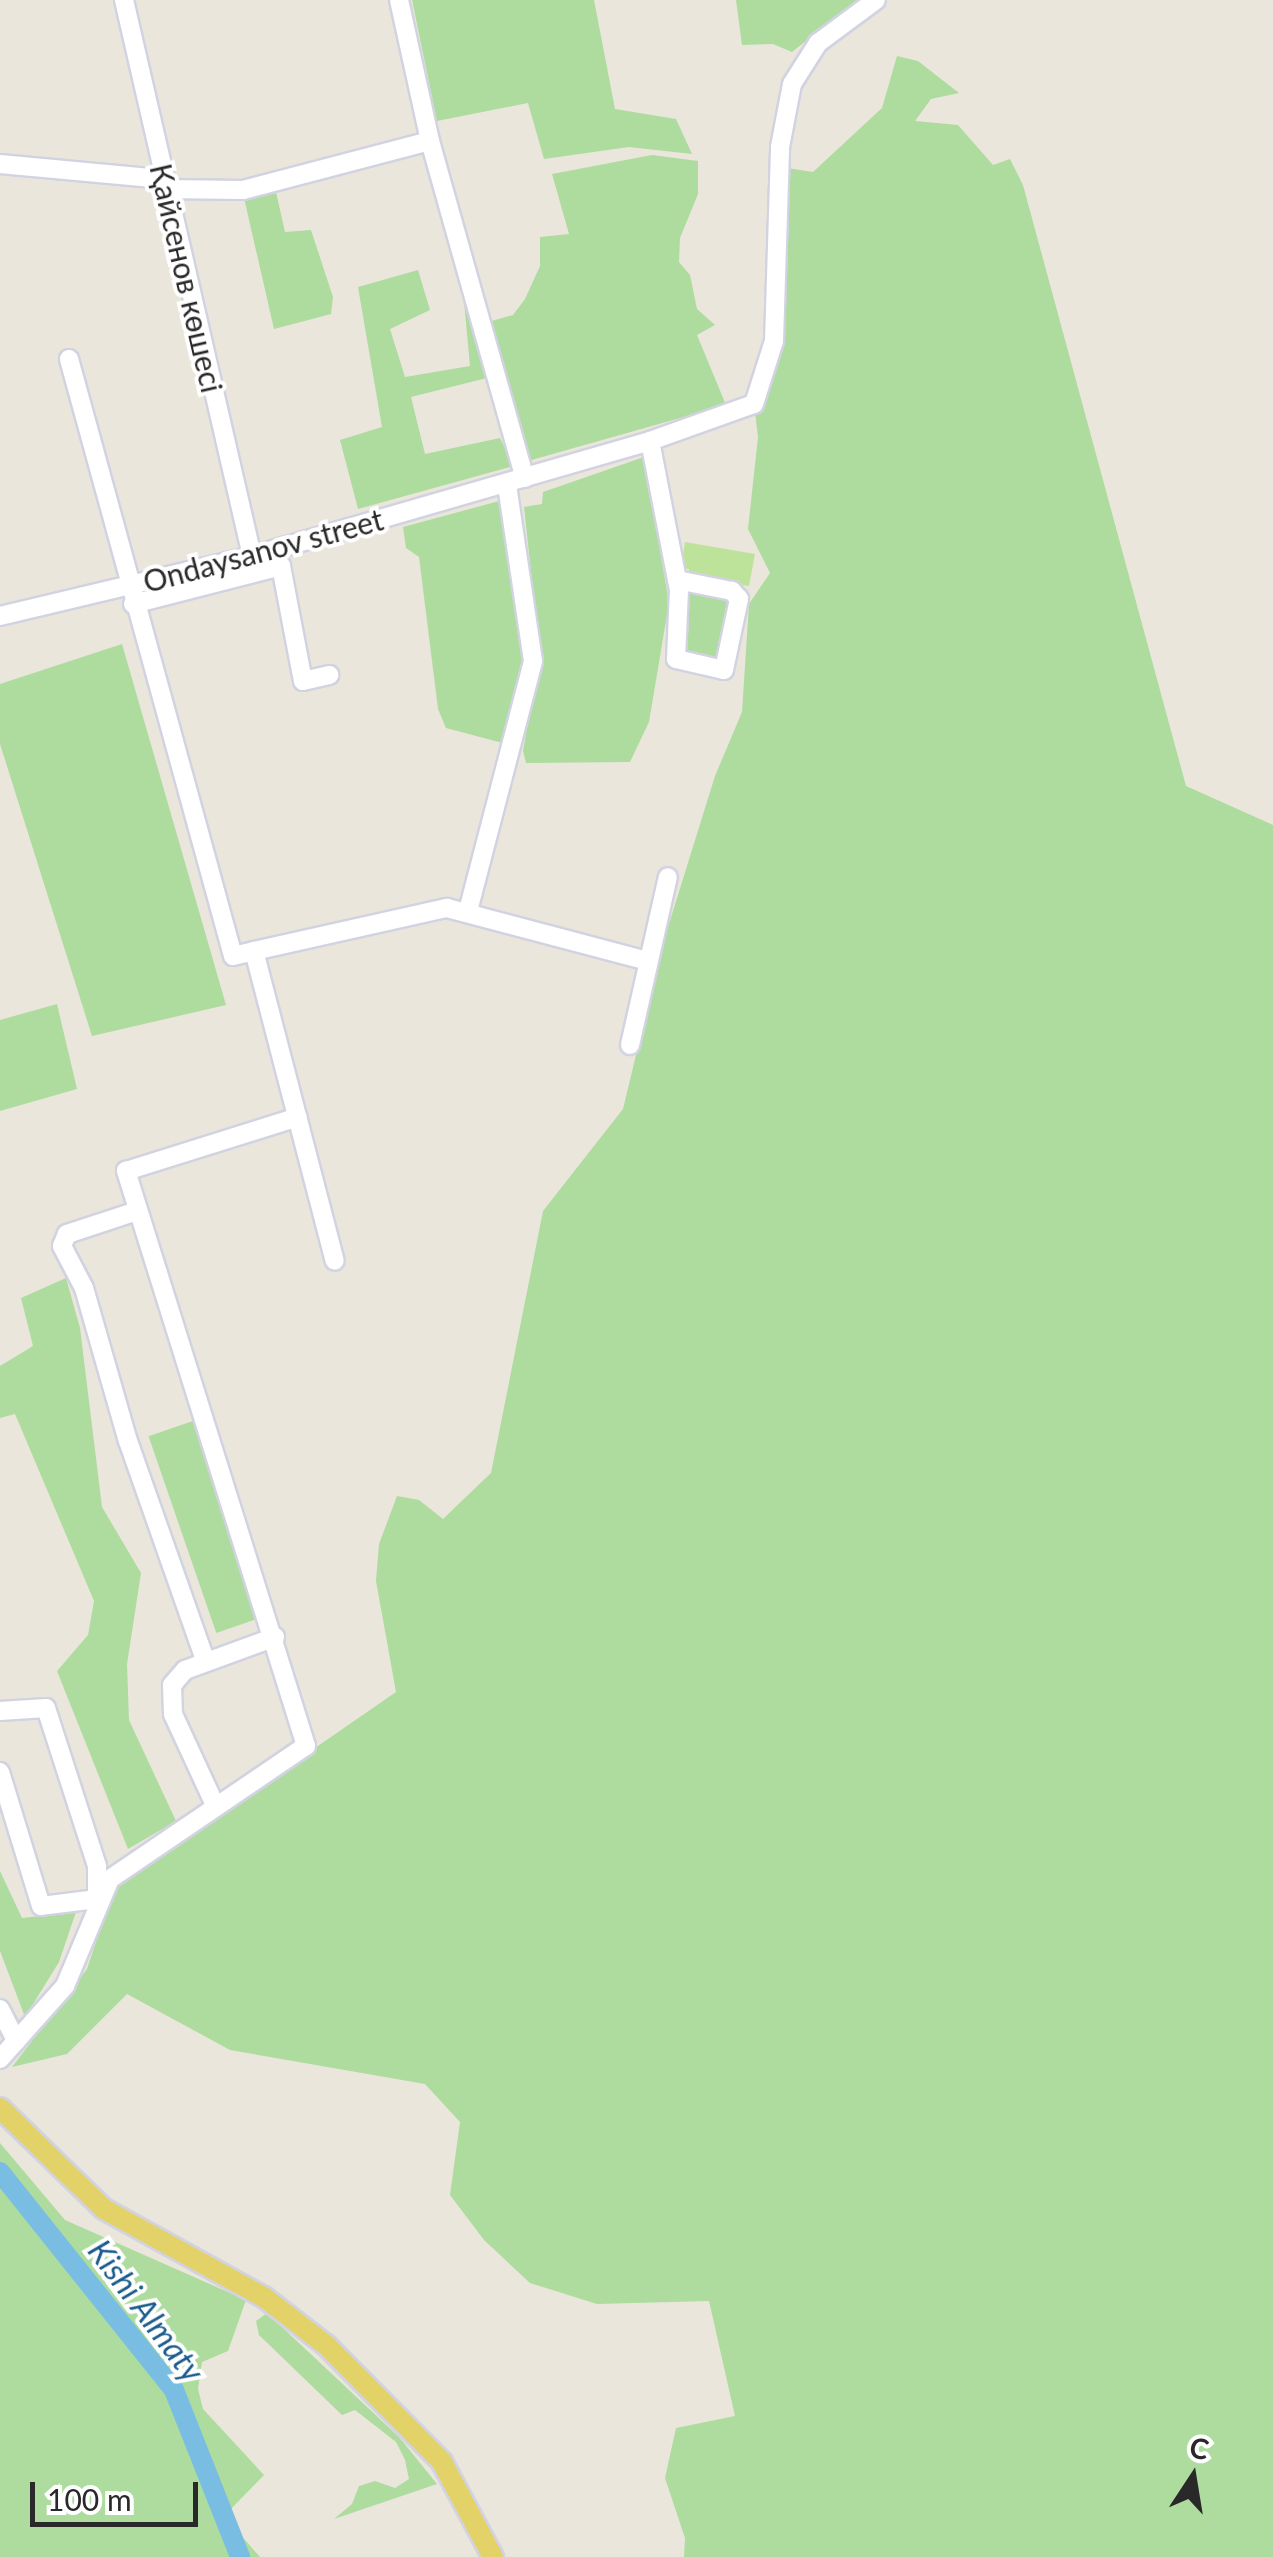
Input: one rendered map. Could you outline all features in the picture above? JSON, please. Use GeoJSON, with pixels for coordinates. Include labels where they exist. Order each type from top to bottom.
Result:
{"type":"FeatureCollection","features":[{"type":"Feature","properties":{"kind":"main road"},"geometry":{"type":"LineString","coordinates":[[0,2108],[104,2209],[265,2298],[326,2344],[442,2462],[493,2557]]}},
{"type":"Feature","properties":{"kind":"street","name":"Қайсенов көшесі"},"geometry":{"type":"LineString","coordinates":[[124,0],[252,556]]}},
{"type":"Feature","properties":{"kind":"street"},"geometry":{"type":"LineString","coordinates":[[399,0],[430,141],[516,481],[533,661],[468,911]]}},
{"type":"Feature","properties":{"kind":"street","name":"Ondaysanov street"},"geometry":{"type":"LineString","coordinates":[[0,616],[131,595],[650,441],[754,404],[774,342],[780,148],[792,84],[818,44],[876,0]]}},
{"type":"Feature","properties":{"kind":"street"},"geometry":{"type":"LineString","coordinates":[[0,164],[242,190],[430,141]]}},
{"type":"Feature","properties":{"kind":"street"},"geometry":{"type":"LineString","coordinates":[[69,359],[233,956],[447,908],[647,961]]}},
{"type":"Feature","properties":{"kind":"street"},"geometry":{"type":"LineString","coordinates":[[650,441],[677,580],[676,659],[724,670],[740,599],[732,590],[677,580]]}},
{"type":"Feature","properties":{"kind":"street"},"geometry":{"type":"LineString","coordinates":[[131,595],[281,566],[303,681],[329,675]]}},
{"type":"Feature","properties":{"kind":"street"},"geometry":{"type":"LineString","coordinates":[[630,1044],[668,877]]}},
{"type":"Feature","properties":{"kind":"street"},"geometry":{"type":"LineString","coordinates":[[254,950],[336,1261]]}},
{"type":"Feature","properties":{"kind":"street"},"geometry":{"type":"LineString","coordinates":[[0,2058],[64,1986],[110,1878],[306,1746],[275,1637],[126,1172],[298,1117]]}},
{"type":"Feature","properties":{"kind":"street"},"geometry":{"type":"LineString","coordinates":[[137,1211],[67,1234],[62,1246],[84,1288],[128,1441],[206,1662]]}},
{"type":"Feature","properties":{"kind":"street"},"geometry":{"type":"LineString","coordinates":[[215,1805],[170,1698],[185,1670],[275,1637]]}},
{"type":"Feature","properties":{"kind":"street"},"geometry":{"type":"LineString","coordinates":[[0,1711],[46,1708],[97,1866],[98,1899]]}},
{"type":"Feature","properties":{"kind":"street"},"geometry":{"type":"LineString","coordinates":[[0,1772],[41,1906],[98,1899]]}},
{"type":"Feature","properties":{"kind":"street"},"geometry":{"type":"LineString","coordinates":[[0,2009],[16,2041]]}},
{"type":"Feature","properties":{"kind":"green space"},"geometry":{"type":"Polygon","coordinates":[[[412,0],[594,0],[615,109],[676,119],[692,154],[629,147],[544,159],[528,103],[437,121],[412,0]]]}},
{"type":"Feature","properties":{"kind":"green space"},"geometry":{"type":"Polygon","coordinates":[[[736,0],[857,0],[792,52],[773,44],[742,45],[736,0]]]}},
{"type":"Feature","properties":{"kind":"green space"},"geometry":{"type":"Polygon","coordinates":[[[897,56],[918,61],[959,93],[931,99],[915,121],[958,125],[993,165],[1010,159],[1023,185],[1186,786],[1273,825],[1273,2557],[684,2557],[685,2538],[665,2478],[676,2428],[735,2416],[709,2301],[597,2304],[530,2283],[484,2240],[450,2195],[460,2122],[425,2084],[230,2050],[127,1994],[67,2054],[12,2067],[87,1969],[114,1887],[396,1692],[376,1581],[379,1544],[397,1496],[419,1500],[443,1519],[491,1473],[543,1211],[623,1109],[663,943],[715,776],[742,712],[749,604],[770,573],[748,529],[758,437],[754,404],[774,341],[781,167],[813,172],[882,108],[897,56]]]}},
{"type":"Feature","properties":{"kind":"green space"},"geometry":{"type":"Polygon","coordinates":[[[652,155],[698,161],[698,194],[680,238],[679,262],[690,275],[697,309],[715,325],[697,335],[726,405],[528,461],[488,322],[513,315],[525,299],[540,266],[540,237],[569,234],[552,174],[652,155]]]}},
{"type":"Feature","properties":{"kind":"green space"},"geometry":{"type":"Polygon","coordinates":[[[276,192],[285,232],[311,230],[333,297],[331,314],[274,329],[244,198],[276,192]]]}},
{"type":"Feature","properties":{"kind":"green space"},"geometry":{"type":"Polygon","coordinates":[[[418,270],[430,310],[390,329],[405,377],[470,366],[463,290],[487,378],[411,397],[425,454],[500,438],[514,466],[358,509],[340,440],[382,427],[358,287],[418,270]]]}},
{"type":"Feature","properties":{"kind":"green space"},"geometry":{"type":"Polygon","coordinates":[[[644,457],[669,603],[649,722],[630,762],[526,763],[523,751],[540,655],[524,507],[542,504],[543,492],[644,457]]]}},
{"type":"Feature","properties":{"kind":"green space"},"geometry":{"type":"Polygon","coordinates":[[[503,500],[525,663],[510,745],[446,728],[438,709],[419,557],[406,548],[403,527],[503,500]]]}},
{"type":"Feature","properties":{"kind":"green space"},"geometry":{"type":"Polygon","coordinates":[[[685,542],[755,554],[749,586],[689,576],[689,569],[681,568],[685,542]]]}},
{"type":"Feature","properties":{"kind":"green space"},"geometry":{"type":"Polygon","coordinates":[[[686,588],[729,594],[734,605],[721,663],[680,652],[686,588]]]}},
{"type":"Feature","properties":{"kind":"green space"},"geometry":{"type":"Polygon","coordinates":[[[122,644],[226,1005],[92,1036],[0,744],[0,684],[122,644]]]}},
{"type":"Feature","properties":{"kind":"green space"},"geometry":{"type":"Polygon","coordinates":[[[57,1004],[77,1089],[0,1111],[0,1020],[57,1004]]]}},
{"type":"Feature","properties":{"kind":"green space"},"geometry":{"type":"Polygon","coordinates":[[[66,1278],[80,1328],[102,1507],[141,1573],[127,1664],[129,1720],[176,1821],[128,1849],[57,1671],[88,1635],[94,1601],[15,1414],[0,1418],[0,1366],[33,1346],[21,1298],[66,1278]]]}},
{"type":"Feature","properties":{"kind":"green space"},"geometry":{"type":"Polygon","coordinates":[[[193,1421],[261,1618],[216,1633],[149,1436],[193,1421]]]}},
{"type":"Feature","properties":{"kind":"green space"},"geometry":{"type":"Polygon","coordinates":[[[0,1871],[22,1918],[76,1912],[59,1962],[25,2017],[0,1951],[0,1871]]]}},
{"type":"Feature","properties":{"kind":"green space"},"geometry":{"type":"Polygon","coordinates":[[[0,2143],[65,2220],[246,2300],[228,2351],[202,2362],[198,2389],[203,2409],[264,2475],[224,2516],[260,2557],[0,2557],[0,2143]]]}},
{"type":"Feature","properties":{"kind":"green space"},"geometry":{"type":"Polygon","coordinates":[[[267,2313],[399,2437],[437,2484],[334,2519],[352,2504],[359,2486],[375,2481],[395,2488],[409,2479],[405,2460],[396,2442],[355,2410],[342,2415],[259,2335],[256,2321],[267,2313]]]}},
{"type":"Feature","properties":{"kind":"waterway","name":"Kіshі Almaty"},"geometry":{"type":"LineString","coordinates":[[0,2172],[174,2390],[240,2557]]}}]}
